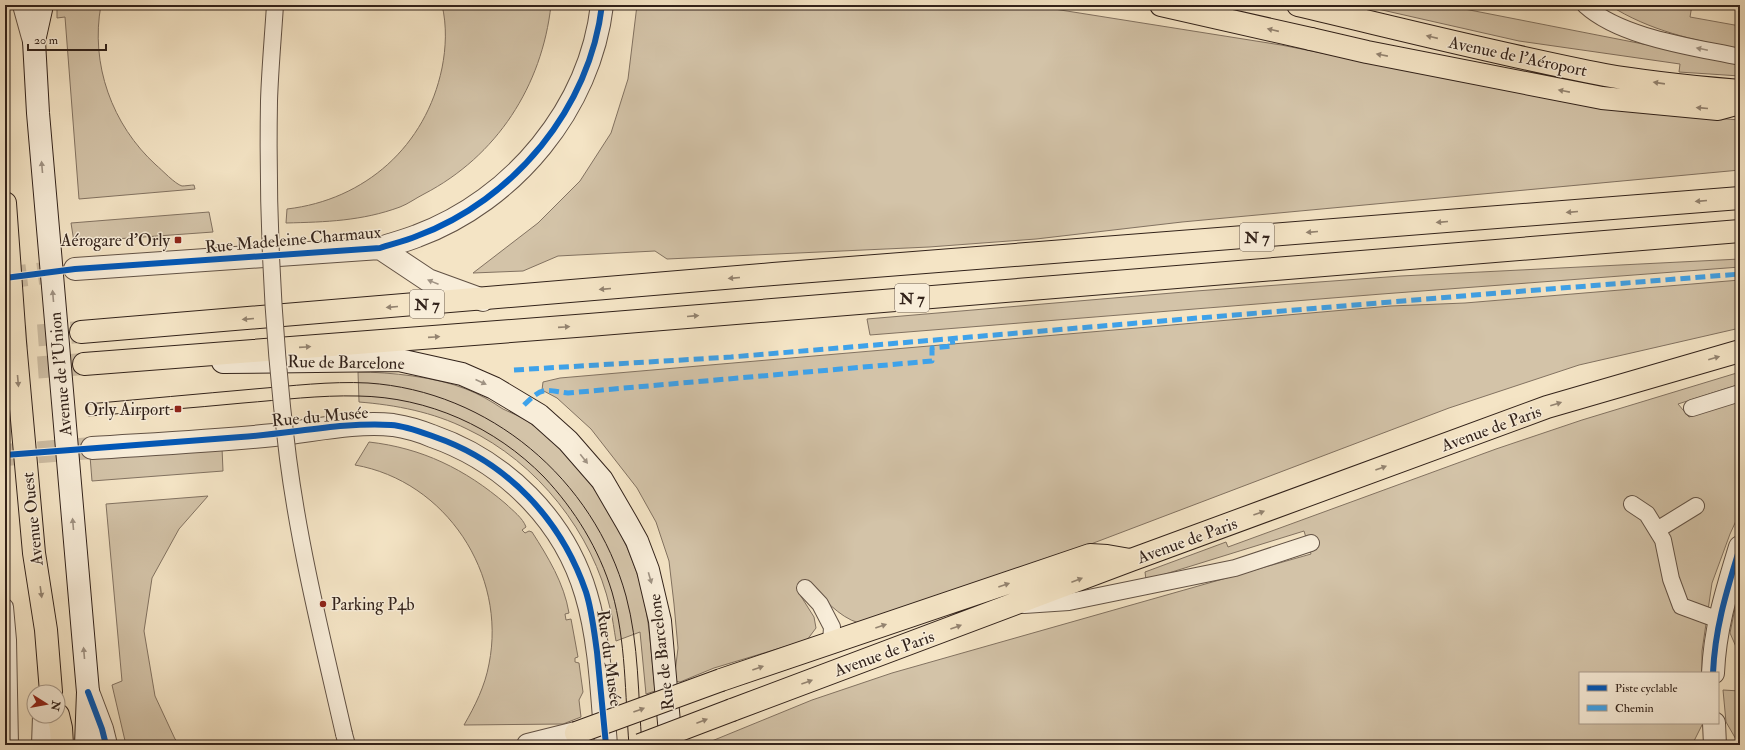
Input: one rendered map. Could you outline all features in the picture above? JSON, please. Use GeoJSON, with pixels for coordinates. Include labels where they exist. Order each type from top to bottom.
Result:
{"type":"FeatureCollection","features":[{"type":"Feature","properties":{"kind":"main road"},"geometry":{"type":"LineString","coordinates":[[1161,5],[1382,55],[1602,98],[1711,109],[1718,109],[1740,103]]}},
{"type":"Feature","properties":{"kind":"main road","name":"Avenue de l'Aéroport"},"geometry":{"type":"LineString","coordinates":[[1298,5],[1520,57],[1606,75],[1663,84],[1740,91]]}},
{"type":"Feature","properties":{"kind":"main road","name":"N 7"},"geometry":{"type":"LineString","coordinates":[[81,332],[483,300],[773,274],[1740,198]]}},
{"type":"Feature","properties":{"kind":"main road","name":"Avenue Ouest"},"geometry":{"type":"LineString","coordinates":[[5,203],[10,348],[34,553],[46,630],[50,684]]}},
{"type":"Feature","properties":{"kind":"main road","name":"N 7"},"geometry":{"type":"LineString","coordinates":[[84,364],[589,325],[1740,231]]}},
{"type":"Feature","properties":{"kind":"main road"},"geometry":{"type":"LineString","coordinates":[[1715,233],[1740,236]]}},
{"type":"Feature","properties":{"kind":"main road","name":"Avenue de Paris"},"geometry":{"type":"LineString","coordinates":[[640,745],[1131,560],[1547,407],[1740,351]]}},
{"type":"Feature","properties":{"kind":"main road"},"geometry":{"type":"LineString","coordinates":[[576,733],[721,680],[1090,555],[1131,560]]}},
{"type":"Feature","properties":{"kind":"main road"},"geometry":{"type":"LineString","coordinates":[[60,724],[62,745]]}},
{"type":"Feature","properties":{"kind":"street","name":"Avenue de l'Union"},"geometry":{"type":"LineString","coordinates":[[24,5],[34,41],[42,174],[88,692],[86,745]]}},
{"type":"Feature","properties":{"kind":"street"},"geometry":{"type":"LineString","coordinates":[[34,41],[42,5]]}},
{"type":"Feature","properties":{"kind":"street","name":"Rue Madeleine Charmaux"},"geometry":{"type":"LineString","coordinates":[[75,269],[380,248],[418,236],[469,210],[514,175],[537,151],[573,100],[583,78],[594,49],[602,5]]}},
{"type":"Feature","properties":{"kind":"street"},"geometry":{"type":"LineString","coordinates":[[380,248],[428,280],[483,300]]}},
{"type":"Feature","properties":{"kind":"street","name":"Rue de Barcelone"},"geometry":{"type":"LineString","coordinates":[[84,364],[399,360],[462,374],[494,388],[524,405],[539,415],[577,450],[602,480],[637,541],[648,570],[660,621],[671,745]]}},
{"type":"Feature","properties":{"kind":"street","name":"Rue du Musée"},"geometry":{"type":"LineString","coordinates":[[92,448],[272,435],[361,425],[394,425],[422,432],[448,441],[477,457],[523,490],[552,523],[576,568],[586,592],[592,616],[606,745]]}},
{"type":"Feature","properties":{"kind":"street"},"geometry":{"type":"LineString","coordinates":[[1713,672],[1719,620],[1740,547]]}},
{"type":"Feature","properties":{"kind":"street"},"geometry":{"type":"LineString","coordinates":[[88,692],[102,729],[106,745]]}},
{"type":"Feature","properties":{"kind":"street"},"geometry":{"type":"LineString","coordinates":[[43,745],[44,724]]}},
{"type":"Feature","properties":{"kind":"street"},"geometry":{"type":"LineString","coordinates":[[1714,724],[1715,745]]}},
{"type":"Feature","properties":{"kind":"street"},"geometry":{"type":"LineString","coordinates":[[528,745],[576,733]]}},
{"type":"Feature","properties":{"kind":"lane"},"geometry":{"type":"LineString","coordinates":[[275,5],[269,99],[269,208],[276,335],[288,459],[298,522],[346,739]]}},
{"type":"Feature","properties":{"kind":"lane"},"geometry":{"type":"LineString","coordinates":[[1585,5],[1598,15],[1613,23],[1639,33],[1740,57]]}},
{"type":"Feature","properties":{"kind":"lane"},"geometry":{"type":"LineString","coordinates":[[1692,408],[1740,393]]}},
{"type":"Feature","properties":{"kind":"lane"},"geometry":{"type":"LineString","coordinates":[[1632,504],[1647,514],[1663,540],[1671,579],[1681,606],[1719,620]]}},
{"type":"Feature","properties":{"kind":"lane"},"geometry":{"type":"LineString","coordinates":[[1657,530],[1696,506]]}},
{"type":"Feature","properties":{"kind":"lane"},"geometry":{"type":"LineString","coordinates":[[1008,607],[1069,602],[1227,570],[1311,543]]}},
{"type":"Feature","properties":{"kind":"lane"},"geometry":{"type":"LineString","coordinates":[[805,588],[820,604],[832,627],[831,643]]}},
{"type":"Feature","properties":{"kind":"lane"},"geometry":{"type":"LineString","coordinates":[[5,607],[8,640],[10,745]]}},
{"type":"Feature","properties":{"kind":"shaded area"},"geometry":{"type":"Polygon","coordinates":[[[57,5],[101,5],[98,27],[102,71],[116,112],[127,131],[156,165],[179,185],[194,185],[195,189],[79,199],[65,17],[57,18],[57,5]]]}},
{"type":"Feature","properties":{"kind":"shaded area"},"geometry":{"type":"Polygon","coordinates":[[[442,5],[551,5],[546,35],[538,63],[512,116],[494,139],[473,160],[450,178],[403,206],[386,212],[358,218],[286,223],[287,209],[315,204],[342,194],[366,181],[388,164],[406,145],[422,122],[434,96],[442,68],[445,21],[442,5]]]}},
{"type":"Feature","properties":{"kind":"shaded area"},"geometry":{"type":"Polygon","coordinates":[[[637,5],[1029,5],[1281,45],[1545,97],[1647,113],[1740,120],[1740,170],[1182,222],[1036,239],[929,247],[667,259],[655,251],[558,256],[523,271],[473,273],[538,223],[580,181],[611,133],[628,79],[637,5]]]}},
{"type":"Feature","properties":{"kind":"shaded area"},"geometry":{"type":"Polygon","coordinates":[[[1360,5],[1444,5],[1740,63],[1740,76],[1679,72],[1680,64],[1519,41],[1360,5]]]}},
{"type":"Feature","properties":{"kind":"shaded area"},"geometry":{"type":"Polygon","coordinates":[[[1609,5],[1692,5],[1690,17],[1740,26],[1740,49],[1689,38],[1656,28],[1640,22],[1609,5]]]}},
{"type":"Feature","properties":{"kind":"shaded area"},"geometry":{"type":"Polygon","coordinates":[[[209,212],[213,232],[74,242],[71,223],[209,212]]]}},
{"type":"Feature","properties":{"kind":"shaded area"},"geometry":{"type":"Polygon","coordinates":[[[1740,259],[1740,267],[870,335],[867,319],[1196,291],[1401,276],[1740,259]]]}},
{"type":"Feature","properties":{"kind":"shaded area"},"geometry":{"type":"Polygon","coordinates":[[[1740,280],[1740,328],[1579,365],[1449,408],[1054,558],[859,623],[844,616],[808,583],[797,590],[814,617],[816,628],[807,640],[714,668],[680,682],[674,681],[678,648],[669,561],[656,522],[637,488],[591,429],[557,398],[542,390],[543,382],[560,378],[1391,306],[1465,303],[1740,280]]]}},
{"type":"Feature","properties":{"kind":"shaded area"},"geometry":{"type":"Polygon","coordinates":[[[358,372],[384,373],[427,378],[466,389],[524,419],[546,436],[564,453],[597,493],[610,514],[632,560],[640,583],[646,610],[655,691],[646,694],[640,632],[616,641],[613,620],[602,580],[590,553],[576,527],[539,480],[493,443],[454,423],[414,410],[359,402],[358,372]]]}},
{"type":"Feature","properties":{"kind":"shaded area"},"geometry":{"type":"Polygon","coordinates":[[[1740,372],[1740,384],[1678,404],[1689,417],[1740,401],[1740,512],[1730,534],[1712,583],[1702,651],[1702,672],[1579,672],[1579,724],[1702,724],[1692,745],[702,745],[812,700],[892,673],[1311,554],[1304,531],[1146,580],[1145,572],[1226,542],[1228,547],[1496,449],[1582,420],[1740,372]]]}},
{"type":"Feature","properties":{"kind":"shaded area"},"geometry":{"type":"Polygon","coordinates":[[[369,442],[407,449],[442,462],[459,471],[475,480],[491,492],[520,517],[526,527],[522,530],[525,533],[529,531],[532,532],[555,571],[567,602],[569,613],[565,614],[566,620],[571,619],[578,657],[575,658],[575,662],[579,663],[583,692],[579,700],[581,717],[563,724],[464,725],[476,703],[485,680],[489,664],[492,630],[488,597],[479,566],[463,537],[442,511],[417,490],[388,474],[355,465],[369,442]]]}},
{"type":"Feature","properties":{"kind":"shaded area"},"geometry":{"type":"Polygon","coordinates":[[[222,448],[223,471],[92,481],[90,456],[222,448]]]}},
{"type":"Feature","properties":{"kind":"shaded area"},"geometry":{"type":"Polygon","coordinates":[[[208,496],[179,529],[152,578],[144,631],[155,696],[175,739],[181,745],[126,745],[112,685],[122,681],[106,504],[208,496]]]}},
{"type":"Feature","properties":{"kind":"shaded area"},"geometry":{"type":"Polygon","coordinates":[[[1740,590],[1740,656],[1730,633],[1740,590]]]}},
{"type":"Feature","properties":{"kind":"shaded area"},"geometry":{"type":"Polygon","coordinates":[[[1723,690],[1740,691],[1740,743],[1737,741],[1726,722],[1723,690]]]}},
{"type":"Feature","properties":{"kind":"tunnel"},"geometry":{"type":"LineString","coordinates":[[5,278],[75,269]]}},
{"type":"Feature","properties":{"kind":"tunnel"},"geometry":{"type":"LineString","coordinates":[[5,338],[81,332]]}},
{"type":"Feature","properties":{"kind":"tunnel"},"geometry":{"type":"LineString","coordinates":[[5,370],[84,364]]}},
{"type":"Feature","properties":{"kind":"tunnel"},"geometry":{"type":"LineString","coordinates":[[5,455],[92,448]]}},
{"type":"Feature","properties":{"kind":"tram line"},"geometry":{"type":"LineString","coordinates":[[88,404],[311,384],[368,383],[413,390],[455,403],[494,423],[530,449],[562,479],[589,514],[611,554],[626,596],[630,614],[636,651],[642,745]]}},
{"type":"Feature","properties":{"kind":"tram line"},"geometry":{"type":"LineString","coordinates":[[89,416],[300,398],[358,396],[410,402],[435,409],[459,418],[504,443],[525,459],[544,477],[566,503],[593,545],[607,576],[617,611],[620,630],[629,745]]}},
{"type":"Feature","properties":{"kind":"marked path"},"geometry":{"type":"LineString","coordinates":[[514,370],[731,357],[1740,274]]}},
{"type":"Feature","properties":{"kind":"marked path"},"geometry":{"type":"LineString","coordinates":[[524,405],[540,392],[549,390],[568,393],[932,361],[932,348],[953,346],[952,338]]}},
{"type":"Feature","properties":{"kind":"cycle path"},"geometry":{"type":"LineString","coordinates":[[5,278],[75,269],[380,248],[412,238],[452,220],[485,199],[515,174],[541,146],[564,114],[582,79],[595,43],[602,5]]}},
{"type":"Feature","properties":{"kind":"cycle path"},"geometry":{"type":"LineString","coordinates":[[5,455],[260,436],[354,425],[391,425],[408,428],[461,448],[508,478],[528,496],[546,517],[562,540],[575,565],[586,592],[593,621],[606,745]]}},
{"type":"Feature","properties":{"kind":"cycle path"},"geometry":{"type":"LineString","coordinates":[[1713,672],[1719,624],[1740,547]]}},
{"type":"Feature","properties":{"kind":"cycle path"},"geometry":{"type":"LineString","coordinates":[[88,692],[102,729],[106,745]]}},
{"type":"Feature","properties":{"kind":"place","name":"Aérogare d'Orly"},"geometry":{"type":"Point","coordinates":[178,240]}},
{"type":"Feature","properties":{"kind":"place","name":"Orly Airport"},"geometry":{"type":"Point","coordinates":[178,409]}},
{"type":"Feature","properties":{"kind":"place","name":"Parking P4b"},"geometry":{"type":"Point","coordinates":[323,604]}}]}
